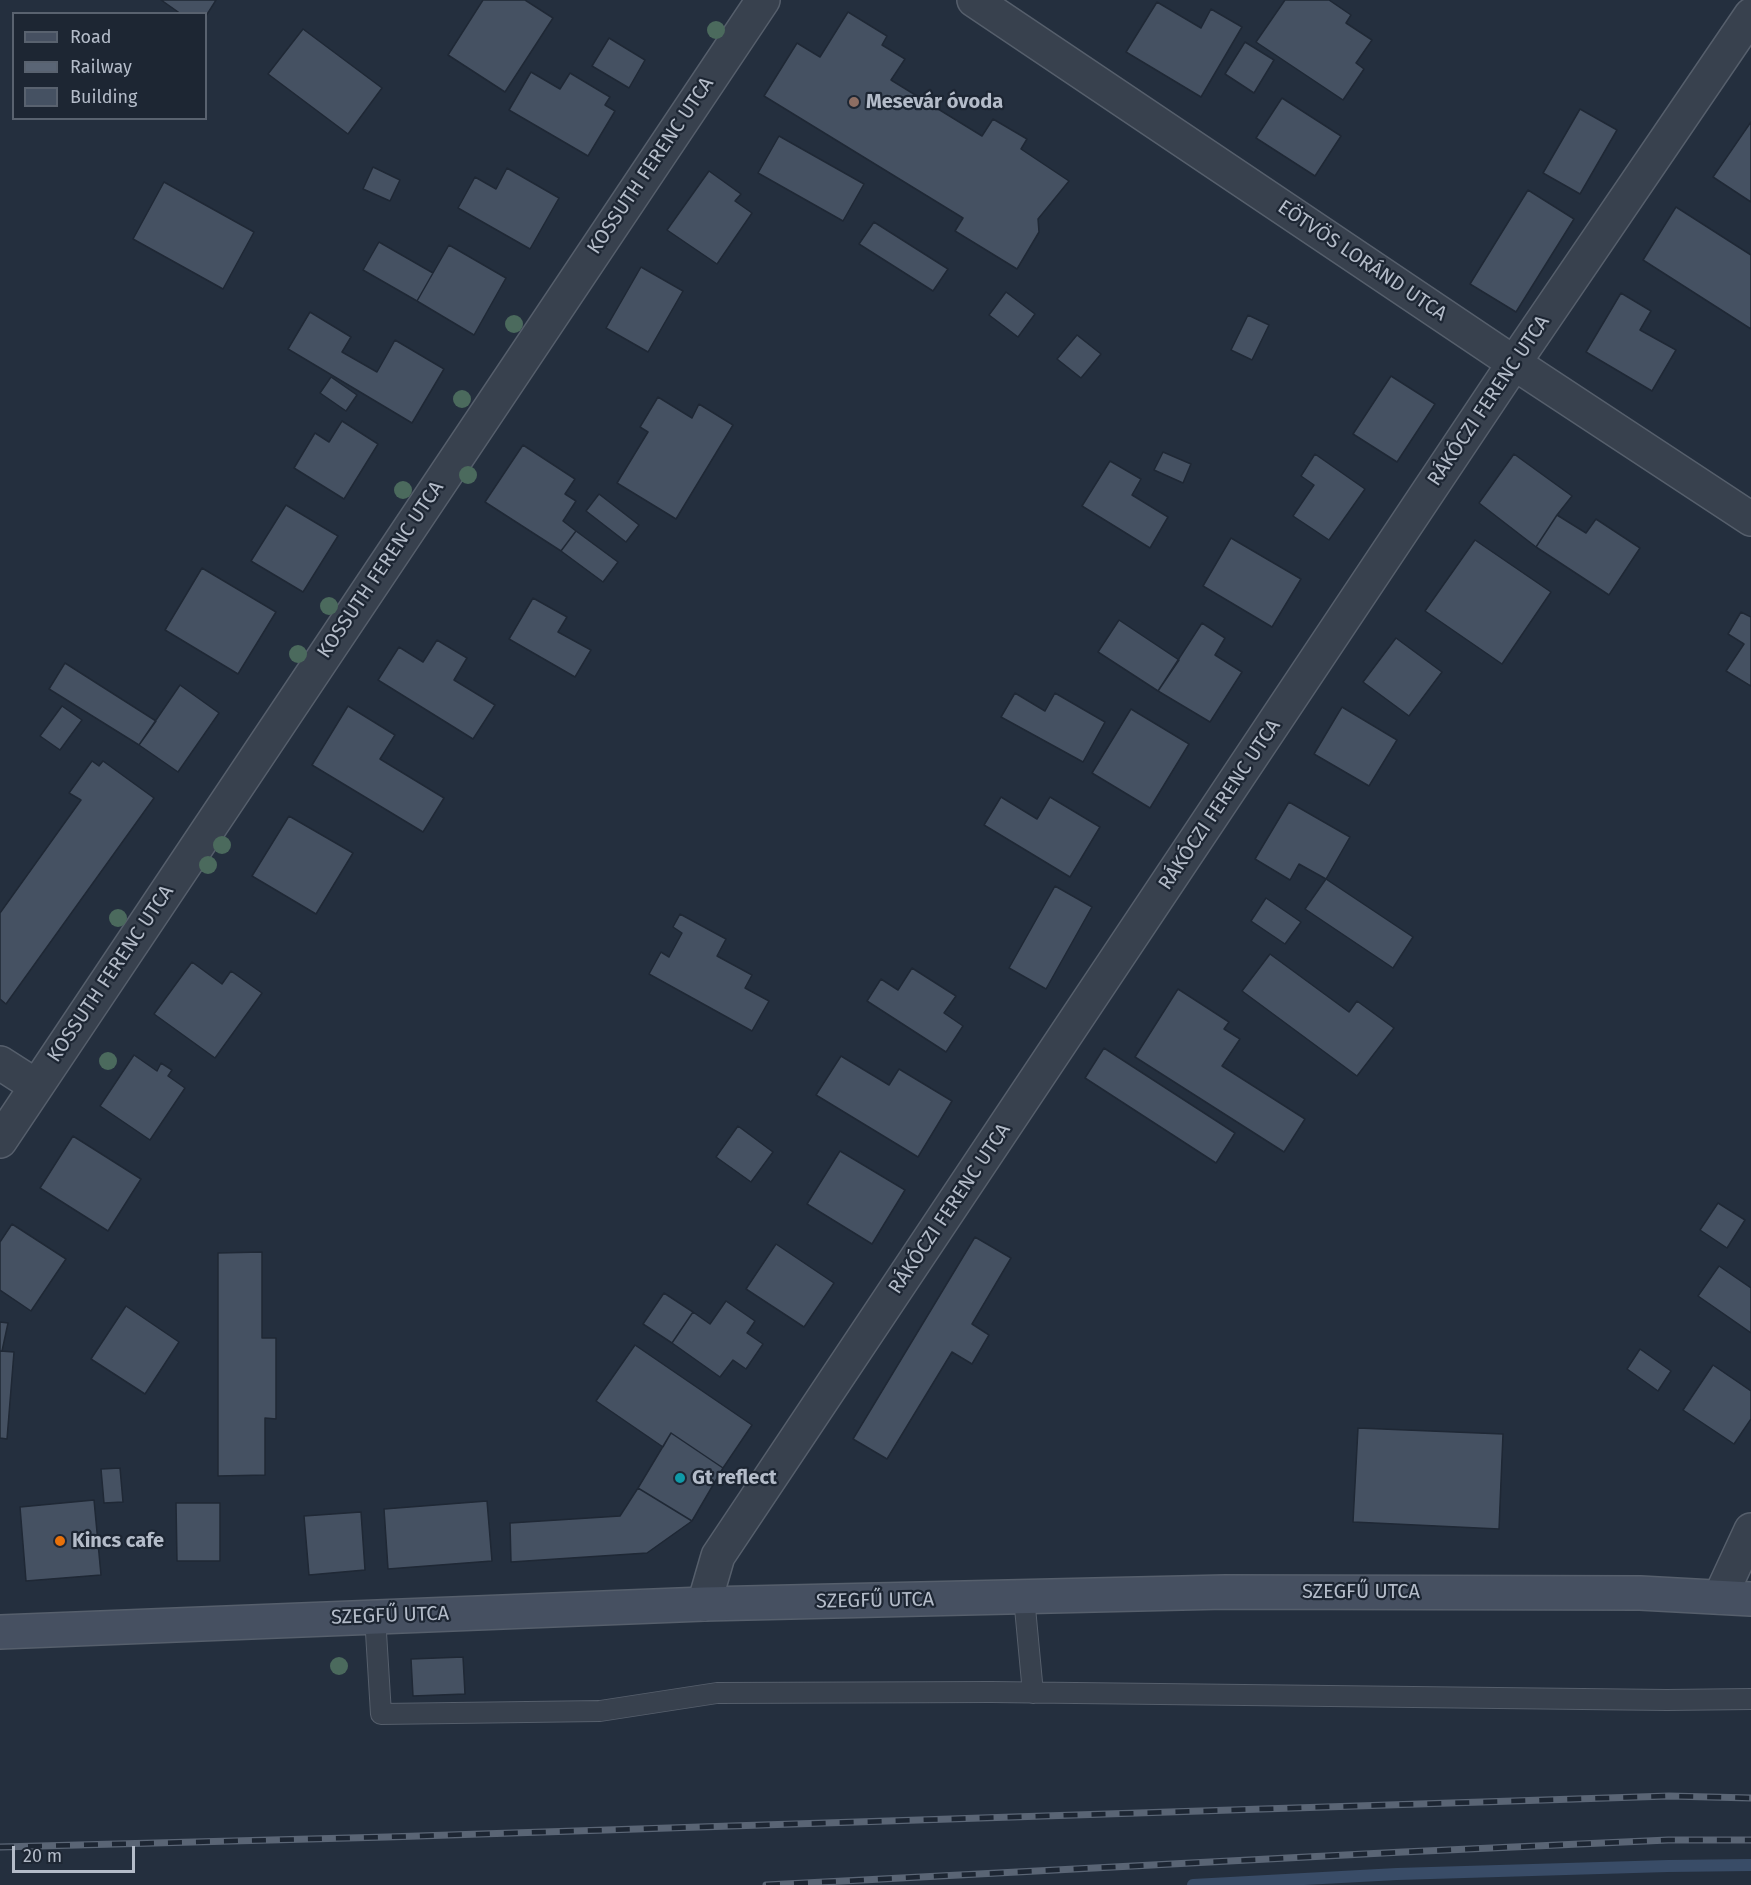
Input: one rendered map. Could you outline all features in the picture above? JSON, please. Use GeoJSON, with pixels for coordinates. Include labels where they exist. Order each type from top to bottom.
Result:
{"type":"FeatureCollection","features":[{"type":"Feature","properties":{"kind":"street","name":"KOSSUTH FERENC UTCA"},"geometry":{"type":"LineString","coordinates":[[0,1141],[763,0]]}},
{"type":"Feature","properties":{"kind":"street","name":"EÖTVÖS LORÁND UTCA"},"geometry":{"type":"LineString","coordinates":[[974,0],[1514,363],[1751,519]]}},
{"type":"Feature","properties":{"kind":"street","name":"RÁKÓCZI FERENC UTCA"},"geometry":{"type":"LineString","coordinates":[[704,1604],[718,1556],[1514,363],[1751,15]]}},
{"type":"Feature","properties":{"kind":"street"},"geometry":{"type":"LineString","coordinates":[[0,1063],[36,1086]]}},
{"type":"Feature","properties":{"kind":"street"},"geometry":{"type":"LineString","coordinates":[[1735,1598],[1751,1530]]}},
{"type":"Feature","properties":{"kind":"street","name":"SZEGFŰ UTCA"},"geometry":{"type":"LineString","coordinates":[[0,1632],[704,1604],[1225,1592],[1640,1593],[1735,1598]]}},
{"type":"Feature","properties":{"kind":"lane"},"geometry":{"type":"LineString","coordinates":[[1024,1597],[1033,1693]]}},
{"type":"Feature","properties":{"kind":"lane"},"geometry":{"type":"LineString","coordinates":[[375,1617],[381,1714],[600,1711],[717,1693],[1033,1693],[1667,1700],[1751,1698]]}},
{"type":"Feature","properties":{"kind":"building"},"geometry":{"type":"Polygon","coordinates":[[[161,0],[216,0],[207,14],[207,12],[178,12],[161,0]]]}},
{"type":"Feature","properties":{"kind":"building"},"geometry":{"type":"Polygon","coordinates":[[[483,0],[525,0],[553,18],[505,92],[448,55],[483,0]]]}},
{"type":"Feature","properties":{"kind":"building"},"geometry":{"type":"Polygon","coordinates":[[[1285,0],[1329,0],[1351,15],[1346,23],[1372,40],[1356,63],[1364,69],[1343,100],[1256,42],[1285,0]]]}},
{"type":"Feature","properties":{"kind":"building"},"geometry":{"type":"Polygon","coordinates":[[[1157,2],[1201,28],[1211,9],[1242,27],[1201,97],[1126,52],[1157,2]]]}},
{"type":"Feature","properties":{"kind":"building"},"geometry":{"type":"Polygon","coordinates":[[[848,12],[887,36],[882,45],[905,59],[891,80],[982,136],[993,119],[1027,139],[1021,149],[1069,181],[1038,219],[1039,232],[1017,269],[955,231],[963,218],[764,96],[797,43],[820,57],[848,12]]]}},
{"type":"Feature","properties":{"kind":"building"},"geometry":{"type":"Polygon","coordinates":[[[303,29],[382,88],[348,134],[268,74],[303,29]]]}},
{"type":"Feature","properties":{"kind":"building"},"geometry":{"type":"Polygon","coordinates":[[[609,38],[645,60],[629,88],[592,66],[609,38]]]}},
{"type":"Feature","properties":{"kind":"building"},"geometry":{"type":"Polygon","coordinates":[[[1245,42],[1274,60],[1254,93],[1225,74],[1245,42]]]}},
{"type":"Feature","properties":{"kind":"building"},"geometry":{"type":"Polygon","coordinates":[[[531,72],[560,89],[570,73],[610,97],[605,105],[615,111],[588,156],[509,110],[531,72]]]}},
{"type":"Feature","properties":{"kind":"building"},"geometry":{"type":"Polygon","coordinates":[[[1282,98],[1341,136],[1315,176],[1256,138],[1282,98]]]}},
{"type":"Feature","properties":{"kind":"building"},"geometry":{"type":"Polygon","coordinates":[[[1580,109],[1617,130],[1580,194],[1543,173],[1580,109]]]}},
{"type":"Feature","properties":{"kind":"building"},"geometry":{"type":"Polygon","coordinates":[[[1751,122],[1751,202],[1713,177],[1751,122]]]}},
{"type":"Feature","properties":{"kind":"building"},"geometry":{"type":"Polygon","coordinates":[[[779,136],[864,184],[843,221],[758,173],[779,136]]]}},
{"type":"Feature","properties":{"kind":"building"},"geometry":{"type":"Polygon","coordinates":[[[373,167],[400,180],[390,201],[363,189],[373,167]]]}},
{"type":"Feature","properties":{"kind":"building"},"geometry":{"type":"Polygon","coordinates":[[[507,168],[559,198],[530,249],[458,208],[475,177],[496,189],[507,168]]]}},
{"type":"Feature","properties":{"kind":"building"},"geometry":{"type":"Polygon","coordinates":[[[709,171],[741,194],[735,201],[752,213],[717,264],[667,230],[709,171]]]}},
{"type":"Feature","properties":{"kind":"building"},"geometry":{"type":"Polygon","coordinates":[[[164,182],[254,232],[223,289],[133,239],[164,182]]]}},
{"type":"Feature","properties":{"kind":"building"},"geometry":{"type":"Polygon","coordinates":[[[1528,190],[1574,219],[1516,312],[1470,284],[1528,190]]]}},
{"type":"Feature","properties":{"kind":"building"},"geometry":{"type":"Polygon","coordinates":[[[1676,207],[1751,255],[1751,329],[1643,260],[1676,207]]]}},
{"type":"Feature","properties":{"kind":"building"},"geometry":{"type":"Polygon","coordinates":[[[874,222],[948,269],[933,291],[859,244],[874,222]]]}},
{"type":"Feature","properties":{"kind":"building"},"geometry":{"type":"Polygon","coordinates":[[[379,242],[433,273],[417,301],[363,270],[379,242]]]}},
{"type":"Feature","properties":{"kind":"building"},"geometry":{"type":"Polygon","coordinates":[[[449,245],[506,278],[474,335],[417,301],[449,245]]]}},
{"type":"Feature","properties":{"kind":"building"},"geometry":{"type":"Polygon","coordinates":[[[641,267],[683,291],[648,352],[606,328],[641,267]]]}},
{"type":"Feature","properties":{"kind":"building"},"geometry":{"type":"Polygon","coordinates":[[[1006,292],[1035,314],[1018,337],[989,315],[1006,292]]]}},
{"type":"Feature","properties":{"kind":"building"},"geometry":{"type":"Polygon","coordinates":[[[1621,293],[1651,311],[1640,330],[1676,350],[1652,391],[1586,352],[1621,293]]]}},
{"type":"Feature","properties":{"kind":"building"},"geometry":{"type":"Polygon","coordinates":[[[310,312],[351,337],[342,352],[377,372],[395,340],[444,369],[412,423],[288,349],[310,312]]]}},
{"type":"Feature","properties":{"kind":"building"},"geometry":{"type":"Polygon","coordinates":[[[1248,315],[1269,325],[1252,360],[1231,350],[1248,315]]]}},
{"type":"Feature","properties":{"kind":"building"},"geometry":{"type":"Polygon","coordinates":[[[1077,335],[1101,354],[1081,378],[1057,359],[1077,335]]]}},
{"type":"Feature","properties":{"kind":"building"},"geometry":{"type":"Polygon","coordinates":[[[1391,376],[1435,404],[1397,462],[1353,434],[1391,376]]]}},
{"type":"Feature","properties":{"kind":"building"},"geometry":{"type":"Polygon","coordinates":[[[331,377],[357,395],[346,411],[320,393],[331,377]]]}},
{"type":"Feature","properties":{"kind":"building"},"geometry":{"type":"Polygon","coordinates":[[[658,397],[692,418],[699,404],[733,425],[676,519],[617,483],[648,432],[640,427],[658,397]]]}},
{"type":"Feature","properties":{"kind":"building"},"geometry":{"type":"Polygon","coordinates":[[[342,421],[378,444],[344,499],[294,468],[315,433],[329,442],[342,421]]]}},
{"type":"Feature","properties":{"kind":"building"},"geometry":{"type":"Polygon","coordinates":[[[523,445],[575,479],[565,494],[576,501],[563,521],[576,531],[561,551],[485,502],[523,445]]]}},
{"type":"Feature","properties":{"kind":"building"},"geometry":{"type":"Polygon","coordinates":[[[1163,452],[1191,464],[1183,483],[1154,470],[1163,452]]]}},
{"type":"Feature","properties":{"kind":"building"},"geometry":{"type":"Polygon","coordinates":[[[1315,454],[1365,489],[1329,540],[1293,516],[1314,485],[1301,476],[1315,454]]]}},
{"type":"Feature","properties":{"kind":"building"},"geometry":{"type":"Polygon","coordinates":[[[1514,454],[1572,496],[1536,547],[1479,503],[1514,454]]]}},
{"type":"Feature","properties":{"kind":"building"},"geometry":{"type":"Polygon","coordinates":[[[1110,461],[1141,479],[1132,495],[1168,517],[1150,548],[1082,506],[1110,461]]]}},
{"type":"Feature","properties":{"kind":"building"},"geometry":{"type":"Polygon","coordinates":[[[599,494],[639,525],[626,542],[586,511],[599,494]]]}},
{"type":"Feature","properties":{"kind":"building"},"geometry":{"type":"Polygon","coordinates":[[[286,505],[338,536],[303,592],[251,561],[286,505]]]}},
{"type":"Feature","properties":{"kind":"building"},"geometry":{"type":"Polygon","coordinates":[[[1557,515],[1586,533],[1596,519],[1640,548],[1609,595],[1536,547],[1557,515]]]}},
{"type":"Feature","properties":{"kind":"building"},"geometry":{"type":"Polygon","coordinates":[[[576,531],[618,562],[603,582],[561,551],[576,531]]]}},
{"type":"Feature","properties":{"kind":"building"},"geometry":{"type":"Polygon","coordinates":[[[1231,538],[1301,579],[1272,627],[1203,586],[1231,538]]]}},
{"type":"Feature","properties":{"kind":"building"},"geometry":{"type":"Polygon","coordinates":[[[1475,540],[1551,592],[1502,664],[1425,611],[1475,540]]]}},
{"type":"Feature","properties":{"kind":"building"},"geometry":{"type":"Polygon","coordinates":[[[202,568],[276,612],[238,674],[165,630],[202,568]]]}},
{"type":"Feature","properties":{"kind":"building"},"geometry":{"type":"Polygon","coordinates":[[[533,598],[567,617],[558,632],[591,650],[575,677],[509,639],[533,598]]]}},
{"type":"Feature","properties":{"kind":"building"},"geometry":{"type":"Polygon","coordinates":[[[1741,612],[1751,617],[1751,686],[1726,671],[1744,644],[1728,634],[1741,612]]]}},
{"type":"Feature","properties":{"kind":"building"},"geometry":{"type":"Polygon","coordinates":[[[1119,620],[1179,660],[1158,691],[1098,652],[1119,620]]]}},
{"type":"Feature","properties":{"kind":"building"},"geometry":{"type":"Polygon","coordinates":[[[1202,623],[1225,638],[1215,655],[1242,672],[1210,722],[1158,691],[1202,623]]]}},
{"type":"Feature","properties":{"kind":"building"},"geometry":{"type":"Polygon","coordinates":[[[1396,638],[1442,672],[1409,716],[1363,682],[1396,638]]]}},
{"type":"Feature","properties":{"kind":"building"},"geometry":{"type":"Polygon","coordinates":[[[437,640],[467,658],[454,680],[495,705],[473,739],[378,680],[399,647],[423,662],[437,640]]]}},
{"type":"Feature","properties":{"kind":"building"},"geometry":{"type":"Polygon","coordinates":[[[65,663],[156,721],[139,745],[49,689],[65,663]]]}},
{"type":"Feature","properties":{"kind":"building"},"geometry":{"type":"Polygon","coordinates":[[[180,685],[219,713],[178,772],[139,745],[180,685]]]}},
{"type":"Feature","properties":{"kind":"building"},"geometry":{"type":"Polygon","coordinates":[[[1015,693],[1045,711],[1055,693],[1105,722],[1083,762],[1001,717],[1015,693]]]}},
{"type":"Feature","properties":{"kind":"building"},"geometry":{"type":"Polygon","coordinates":[[[62,706],[82,720],[60,750],[40,736],[62,706]]]}},
{"type":"Feature","properties":{"kind":"building"},"geometry":{"type":"Polygon","coordinates":[[[348,706],[395,735],[380,759],[444,798],[423,832],[312,765],[348,706]]]}},
{"type":"Feature","properties":{"kind":"building"},"geometry":{"type":"Polygon","coordinates":[[[1342,707],[1397,740],[1369,786],[1314,754],[1342,707]]]}},
{"type":"Feature","properties":{"kind":"building"},"geometry":{"type":"Polygon","coordinates":[[[1131,709],[1189,744],[1150,808],[1092,773],[1131,709]]]}},
{"type":"Feature","properties":{"kind":"building"},"geometry":{"type":"Polygon","coordinates":[[[92,761],[99,766],[103,761],[154,798],[6,1004],[0,999],[0,913],[81,800],[69,793],[92,761]]]}},
{"type":"Feature","properties":{"kind":"building"},"geometry":{"type":"Polygon","coordinates":[[[1001,797],[1037,819],[1050,797],[1100,827],[1070,877],[984,825],[1001,797]]]}},
{"type":"Feature","properties":{"kind":"building"},"geometry":{"type":"Polygon","coordinates":[[[1289,802],[1350,837],[1326,879],[1299,864],[1290,880],[1255,859],[1289,802]]]}},
{"type":"Feature","properties":{"kind":"building"},"geometry":{"type":"Polygon","coordinates":[[[289,816],[353,853],[316,914],[252,876],[289,816]]]}},
{"type":"Feature","properties":{"kind":"building"},"geometry":{"type":"Polygon","coordinates":[[[1326,879],[1413,937],[1393,968],[1305,909],[1326,879]]]}},
{"type":"Feature","properties":{"kind":"building"},"geometry":{"type":"Polygon","coordinates":[[[1055,886],[1092,907],[1046,989],[1009,968],[1055,886]]]}},
{"type":"Feature","properties":{"kind":"building"},"geometry":{"type":"Polygon","coordinates":[[[1266,898],[1301,922],[1285,944],[1251,921],[1266,898]]]}},
{"type":"Feature","properties":{"kind":"building"},"geometry":{"type":"Polygon","coordinates":[[[680,914],[726,939],[717,956],[752,975],[745,988],[769,1001],[752,1031],[649,974],[661,952],[669,957],[682,933],[673,927],[680,914]]]}},
{"type":"Feature","properties":{"kind":"building"},"geometry":{"type":"Polygon","coordinates":[[[1270,954],[1349,1012],[1357,1001],[1394,1028],[1357,1076],[1242,991],[1270,954]]]}},
{"type":"Feature","properties":{"kind":"building"},"geometry":{"type":"Polygon","coordinates":[[[192,962],[222,984],[231,971],[262,993],[215,1058],[154,1014],[192,962]]]}},
{"type":"Feature","properties":{"kind":"building"},"geometry":{"type":"Polygon","coordinates":[[[912,968],[956,996],[944,1013],[963,1026],[946,1052],[867,1001],[881,979],[898,990],[912,968]]]}},
{"type":"Feature","properties":{"kind":"building"},"geometry":{"type":"Polygon","coordinates":[[[1178,989],[1229,1022],[1224,1029],[1240,1039],[1222,1066],[1305,1119],[1284,1152],[1135,1057],[1178,989]]]}},
{"type":"Feature","properties":{"kind":"building"},"geometry":{"type":"Polygon","coordinates":[[[1104,1048],[1235,1133],[1216,1163],[1085,1078],[1104,1048]]]}},
{"type":"Feature","properties":{"kind":"building"},"geometry":{"type":"Polygon","coordinates":[[[134,1055],[157,1071],[161,1063],[172,1070],[168,1076],[185,1088],[150,1140],[100,1106],[134,1055]]]}},
{"type":"Feature","properties":{"kind":"building"},"geometry":{"type":"Polygon","coordinates":[[[841,1056],[889,1085],[899,1069],[952,1101],[918,1157],[816,1095],[841,1056]]]}},
{"type":"Feature","properties":{"kind":"building"},"geometry":{"type":"Polygon","coordinates":[[[738,1126],[773,1152],[751,1182],[716,1157],[738,1126]]]}},
{"type":"Feature","properties":{"kind":"building"},"geometry":{"type":"Polygon","coordinates":[[[73,1136],[141,1179],[108,1231],[40,1188],[73,1136]]]}},
{"type":"Feature","properties":{"kind":"building"},"geometry":{"type":"Polygon","coordinates":[[[840,1151],[905,1190],[872,1244],[807,1204],[840,1151]]]}},
{"type":"Feature","properties":{"kind":"building"},"geometry":{"type":"Polygon","coordinates":[[[1718,1203],[1745,1220],[1727,1248],[1700,1230],[1718,1203]]]}},
{"type":"Feature","properties":{"kind":"building"},"geometry":{"type":"Polygon","coordinates":[[[12,1224],[66,1259],[31,1311],[0,1290],[0,1242],[12,1224]]]}},
{"type":"Feature","properties":{"kind":"building"},"geometry":{"type":"Polygon","coordinates":[[[975,1237],[1011,1258],[972,1324],[989,1335],[972,1364],[952,1352],[887,1459],[853,1439],[975,1237]]]}},
{"type":"Feature","properties":{"kind":"building"},"geometry":{"type":"Polygon","coordinates":[[[776,1244],[834,1283],[804,1327],[746,1289],[776,1244]]]}},
{"type":"Feature","properties":{"kind":"building"},"geometry":{"type":"Polygon","coordinates":[[[262,1252],[262,1338],[276,1338],[276,1419],[265,1418],[265,1475],[218,1476],[218,1253],[262,1252]]]}},
{"type":"Feature","properties":{"kind":"building"},"geometry":{"type":"Polygon","coordinates":[[[1719,1266],[1751,1288],[1751,1333],[1698,1296],[1719,1266]]]}},
{"type":"Feature","properties":{"kind":"building"},"geometry":{"type":"Polygon","coordinates":[[[664,1293],[693,1312],[672,1343],[643,1324],[664,1293]]]}},
{"type":"Feature","properties":{"kind":"building"},"geometry":{"type":"Polygon","coordinates":[[[726,1301],[755,1321],[747,1333],[763,1344],[746,1369],[733,1360],[720,1377],[672,1343],[693,1312],[710,1324],[726,1301]]]}},
{"type":"Feature","properties":{"kind":"building"},"geometry":{"type":"Polygon","coordinates":[[[126,1306],[179,1342],[145,1394],[91,1359],[126,1306]]]}},
{"type":"Feature","properties":{"kind":"building"},"geometry":{"type":"Polygon","coordinates":[[[0,1322],[8,1323],[2,1351],[0,1351],[0,1322]]]}},
{"type":"Feature","properties":{"kind":"building"},"geometry":{"type":"Polygon","coordinates":[[[635,1345],[752,1425],[723,1468],[671,1433],[663,1447],[596,1401],[635,1345]]]}},
{"type":"Feature","properties":{"kind":"building"},"geometry":{"type":"Polygon","coordinates":[[[1640,1349],[1671,1371],[1658,1391],[1627,1369],[1640,1349]]]}},
{"type":"Feature","properties":{"kind":"building"},"geometry":{"type":"Polygon","coordinates":[[[0,1351],[14,1352],[7,1439],[0,1438],[0,1351]]]}},
{"type":"Feature","properties":{"kind":"building"},"geometry":{"type":"Polygon","coordinates":[[[1713,1365],[1751,1391],[1751,1419],[1734,1444],[1683,1410],[1713,1365]]]}},
{"type":"Feature","properties":{"kind":"building"},"geometry":{"type":"Polygon","coordinates":[[[1358,1428],[1503,1434],[1499,1529],[1353,1522],[1358,1428]]]}},
{"type":"Feature","properties":{"kind":"building","name":"Gt reflect"},"geometry":{"type":"Polygon","coordinates":[[[671,1433],[723,1468],[692,1521],[638,1488],[671,1433]]]}},
{"type":"Feature","properties":{"kind":"building"},"geometry":{"type":"Polygon","coordinates":[[[120,1468],[123,1502],[104,1503],[101,1469],[120,1468]]]}},
{"type":"Feature","properties":{"kind":"building"},"geometry":{"type":"Polygon","coordinates":[[[638,1488],[692,1521],[647,1553],[511,1562],[510,1523],[620,1516],[638,1488]]]}},
{"type":"Feature","properties":{"kind":"building","name":"Kincs cafe"},"geometry":{"type":"Polygon","coordinates":[[[94,1500],[101,1575],[26,1581],[20,1507],[94,1500]]]}},
{"type":"Feature","properties":{"kind":"building"},"geometry":{"type":"Polygon","coordinates":[[[487,1501],[492,1561],[388,1569],[384,1509],[487,1501]]]}},
{"type":"Feature","properties":{"kind":"building"},"geometry":{"type":"Polygon","coordinates":[[[176,1503],[220,1503],[220,1561],[177,1561],[176,1503]]]}},
{"type":"Feature","properties":{"kind":"building"},"geometry":{"type":"Polygon","coordinates":[[[361,1512],[365,1570],[309,1575],[304,1516],[361,1512]]]}},
{"type":"Feature","properties":{"kind":"building"},"geometry":{"type":"Polygon","coordinates":[[[463,1657],[465,1694],[413,1696],[411,1659],[463,1657]]]}},
{"type":"Feature","properties":{"kind":"waterway"},"geometry":{"type":"LineString","coordinates":[[1193,1885],[1397,1874],[1751,1865]]}},
{"type":"Feature","properties":{"kind":"railway"},"geometry":{"type":"LineString","coordinates":[[0,1847],[387,1837],[1669,1796],[1751,1798]]}},
{"type":"Feature","properties":{"kind":"railway"},"geometry":{"type":"LineString","coordinates":[[766,1885],[1403,1852],[1668,1840],[1751,1840]]}},
{"type":"Feature","properties":{"kind":"place","name":"Mesevár óvoda"},"geometry":{"type":"Point","coordinates":[854,102]}},
{"type":"Feature","properties":{"kind":"place","name":"Gt reflect"},"geometry":{"type":"Point","coordinates":[680,1478]}},
{"type":"Feature","properties":{"kind":"place","name":"Kincs cafe"},"geometry":{"type":"Point","coordinates":[60,1541]}}]}
